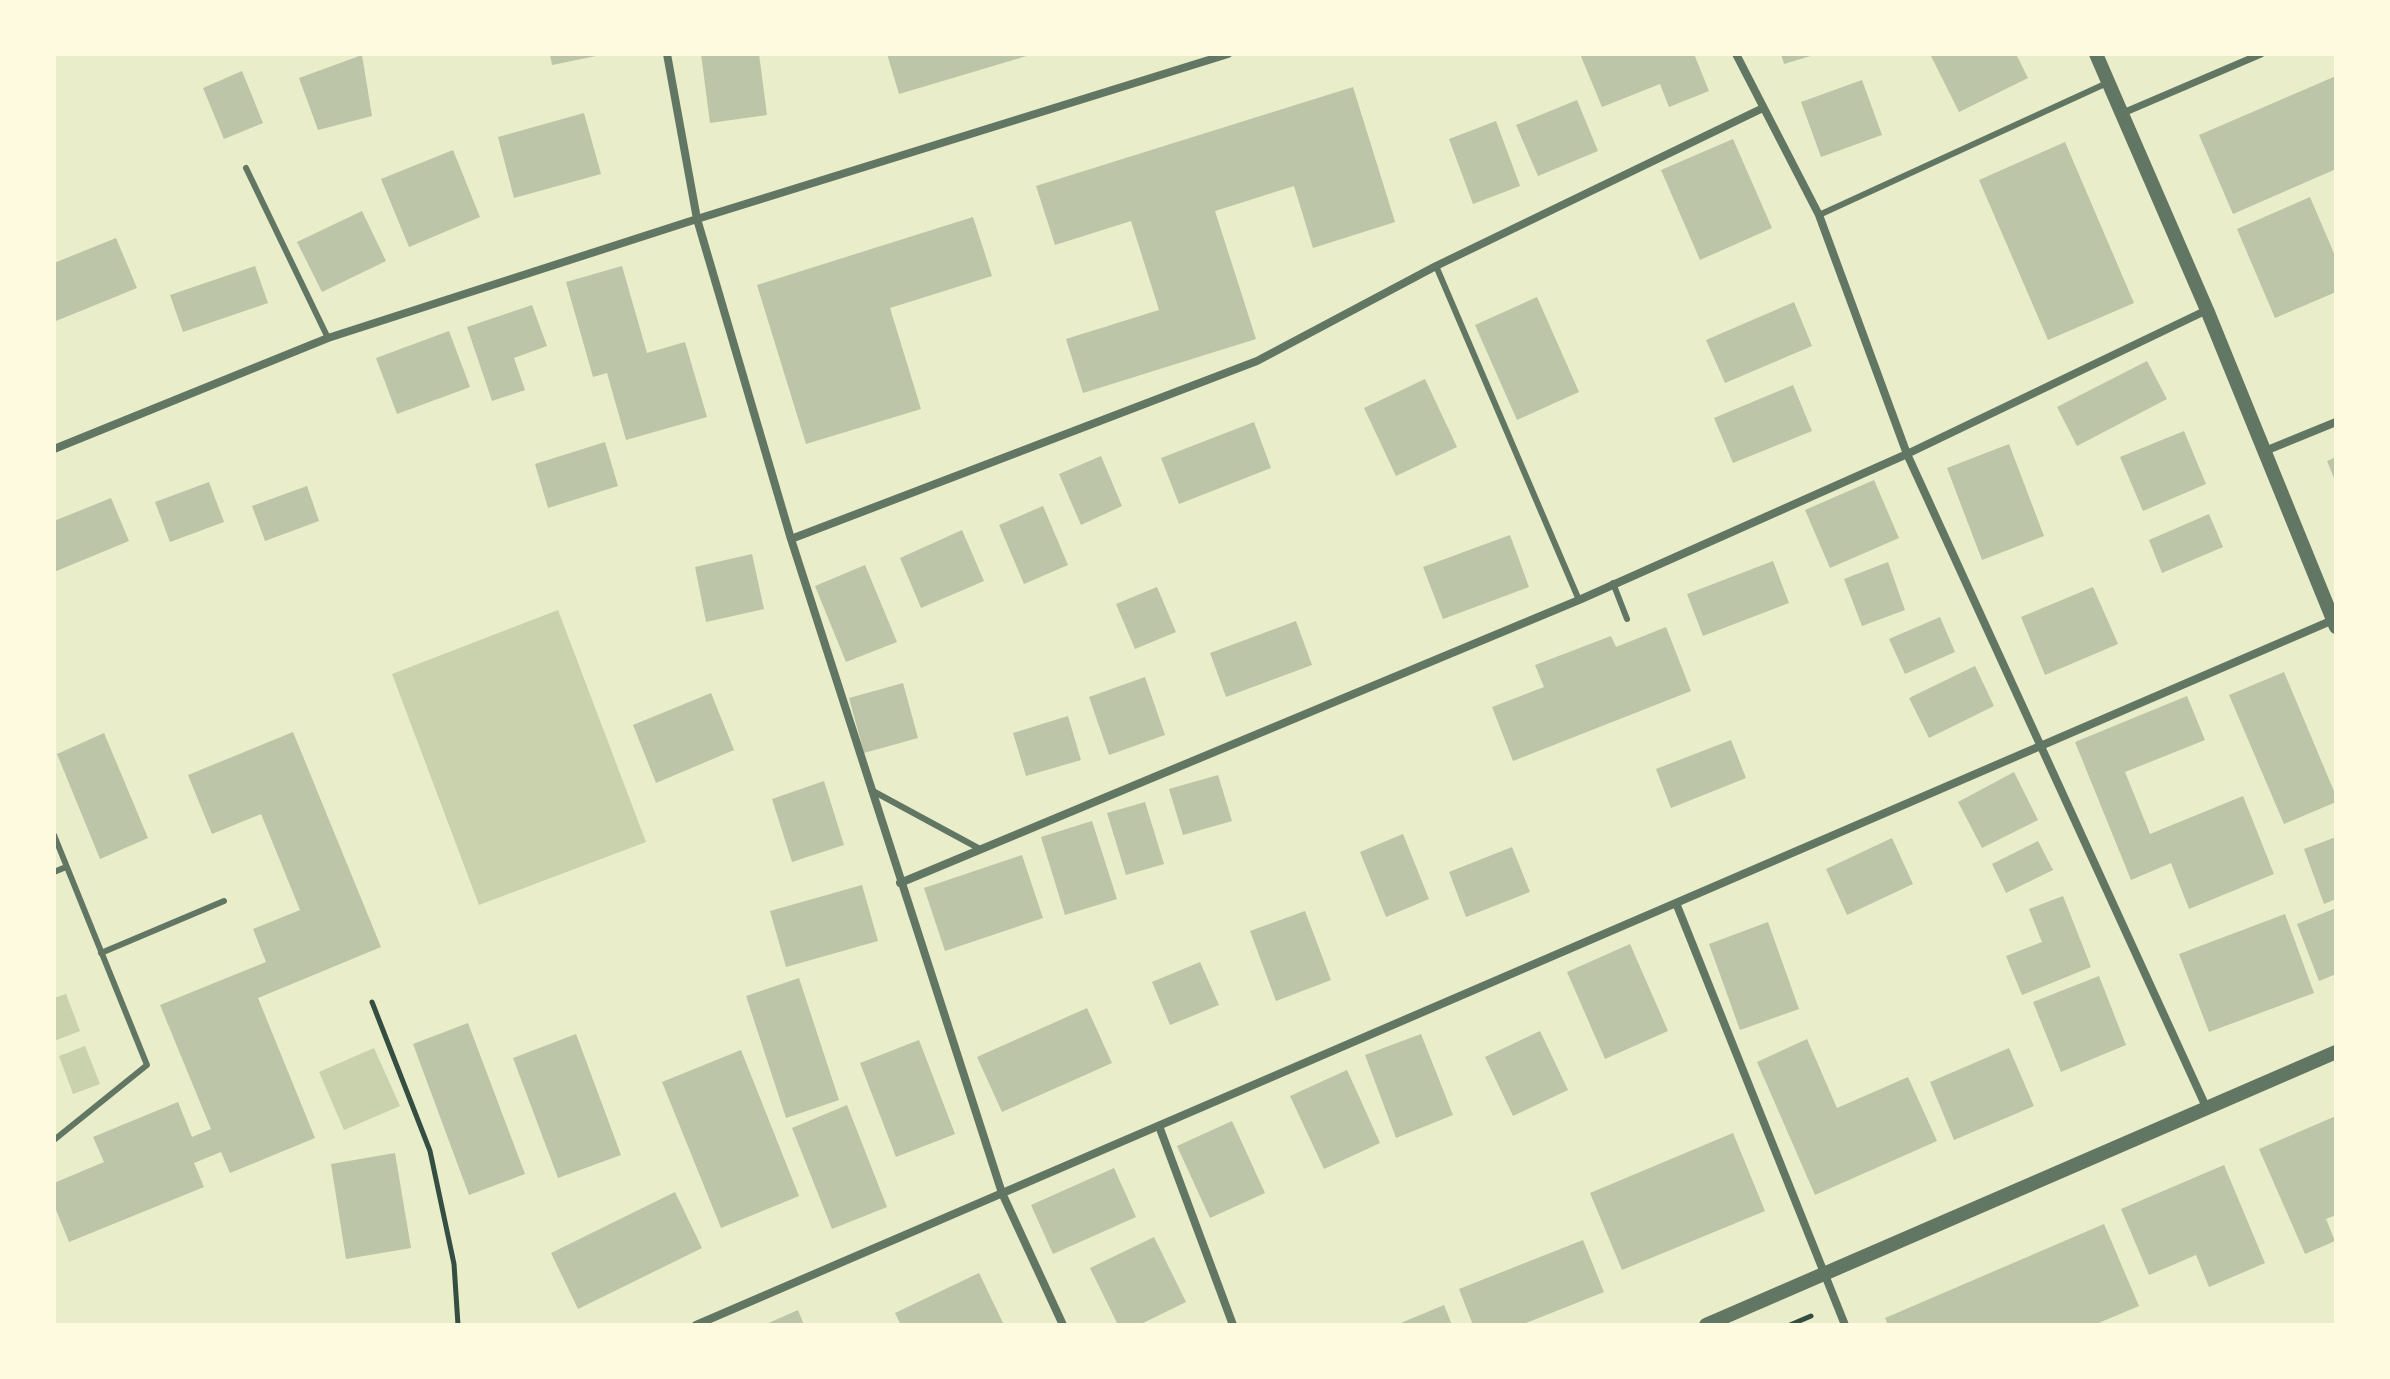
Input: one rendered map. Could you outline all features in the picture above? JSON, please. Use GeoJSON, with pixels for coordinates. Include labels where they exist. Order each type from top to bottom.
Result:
{"type":"FeatureCollection","features":[{"type":"Feature","properties":{"kind":"street"},"geometry":{"type":"LineString","coordinates":[[667,54],[697,219],[791,539],[1002,1193],[1063,1325]]}},
{"type":"Feature","properties":{"kind":"street"},"geometry":{"type":"LineString","coordinates":[[54,449],[328,338],[697,219],[1228,54]]}},
{"type":"Feature","properties":{"kind":"street"},"geometry":{"type":"LineString","coordinates":[[1736,54],[1819,215],[1907,454],[2207,1109]]}},
{"type":"Feature","properties":{"kind":"street"},"geometry":{"type":"LineString","coordinates":[[696,1325],[2041,746],[2334,624],[2207,310],[2096,54]]}},
{"type":"Feature","properties":{"kind":"street"},"geometry":{"type":"LineString","coordinates":[[2123,113],[2261,54]]}},
{"type":"Feature","properties":{"kind":"street"},"geometry":{"type":"LineString","coordinates":[[791,539],[1257,361],[1436,266],[1763,108]]}},
{"type":"Feature","properties":{"kind":"street"},"geometry":{"type":"LineString","coordinates":[[900,883],[1579,600],[1907,454],[2207,310]]}},
{"type":"Feature","properties":{"kind":"street"},"geometry":{"type":"LineString","coordinates":[[2265,451],[2336,422]]}},
{"type":"Feature","properties":{"kind":"street"},"geometry":{"type":"LineString","coordinates":[[1676,903],[1845,1325]]}},
{"type":"Feature","properties":{"kind":"street"},"geometry":{"type":"LineString","coordinates":[[1706,1325],[2336,1052]]}},
{"type":"Feature","properties":{"kind":"street"},"geometry":{"type":"LineString","coordinates":[[1159,1126],[1233,1325]]}},
{"type":"Feature","properties":{"kind":"lane"},"geometry":{"type":"LineString","coordinates":[[1819,215],[2109,82]]}},
{"type":"Feature","properties":{"kind":"lane"},"geometry":{"type":"LineString","coordinates":[[246,168],[328,338]]}},
{"type":"Feature","properties":{"kind":"lane"},"geometry":{"type":"LineString","coordinates":[[1436,266],[1579,600]]}},
{"type":"Feature","properties":{"kind":"lane"},"geometry":{"type":"LineString","coordinates":[[1613,583],[1627,619]]}},
{"type":"Feature","properties":{"kind":"lane"},"geometry":{"type":"LineString","coordinates":[[871,790],[981,849]]}},
{"type":"Feature","properties":{"kind":"lane"},"geometry":{"type":"LineString","coordinates":[[54,835],[147,1065],[54,1140]]}},
{"type":"Feature","properties":{"kind":"lane"},"geometry":{"type":"LineString","coordinates":[[54,872],[66,867]]}},
{"type":"Feature","properties":{"kind":"lane"},"geometry":{"type":"LineString","coordinates":[[101,953],[224,901]]}},
{"type":"Feature","properties":{"kind":"path"},"geometry":{"type":"LineString","coordinates":[[372,1002],[430,1151],[454,1264],[458,1325]]}},
{"type":"Feature","properties":{"kind":"path"},"geometry":{"type":"LineString","coordinates":[[1790,1325],[1811,1316]]}},
{"type":"Feature","properties":{"kind":"green space"},"geometry":{"type":"Polygon","coordinates":[[[558,610],[646,842],[479,905],[392,674],[558,610]]]}},
{"type":"Feature","properties":{"kind":"green space"},"geometry":{"type":"Polygon","coordinates":[[[66,994],[80,1031],[54,1041],[54,998],[66,994]]]}},
{"type":"Feature","properties":{"kind":"green space"},"geometry":{"type":"Polygon","coordinates":[[[85,1046],[100,1084],[73,1094],[59,1056],[85,1046]]]}},
{"type":"Feature","properties":{"kind":"green space"},"geometry":{"type":"Polygon","coordinates":[[[374,1048],[400,1106],[344,1130],[319,1072],[374,1048]]]}},
{"type":"Feature","properties":{"kind":"building"},"geometry":{"type":"Polygon","coordinates":[[[550,54],[601,54],[601,55],[552,65],[550,54]]]}},
{"type":"Feature","properties":{"kind":"building"},"geometry":{"type":"Polygon","coordinates":[[[701,54],[759,54],[767,115],[710,123],[701,54]]]}},
{"type":"Feature","properties":{"kind":"building"},"geometry":{"type":"Polygon","coordinates":[[[887,54],[1030,54],[1030,55],[899,94],[887,54]]]}},
{"type":"Feature","properties":{"kind":"building"},"geometry":{"type":"Polygon","coordinates":[[[1580,54],[1694,54],[1709,91],[1669,107],[1660,84],[1602,107],[1580,54]]]}},
{"type":"Feature","properties":{"kind":"building"},"geometry":{"type":"Polygon","coordinates":[[[1781,54],[1814,54],[1814,55],[1784,64],[1781,54]]]}},
{"type":"Feature","properties":{"kind":"building"},"geometry":{"type":"Polygon","coordinates":[[[1930,54],[2016,54],[2028,78],[1959,112],[1930,54]]]}},
{"type":"Feature","properties":{"kind":"building"},"geometry":{"type":"Polygon","coordinates":[[[362,55],[372,116],[318,130],[299,78],[362,55]]]}},
{"type":"Feature","properties":{"kind":"building"},"geometry":{"type":"Polygon","coordinates":[[[242,71],[263,123],[224,139],[203,88],[242,71]]]}},
{"type":"Feature","properties":{"kind":"building"},"geometry":{"type":"Polygon","coordinates":[[[2336,76],[2336,169],[2233,214],[2199,135],[2336,76]]]}},
{"type":"Feature","properties":{"kind":"building"},"geometry":{"type":"Polygon","coordinates":[[[1862,80],[1882,135],[1821,157],[1801,102],[1862,80]]]}},
{"type":"Feature","properties":{"kind":"building"},"geometry":{"type":"Polygon","coordinates":[[[1353,87],[1395,222],[1313,248],[1294,186],[1215,211],[1256,339],[1083,393],[1066,339],[1159,310],[1131,221],[1055,245],[1036,186],[1353,87]]]}},
{"type":"Feature","properties":{"kind":"building"},"geometry":{"type":"Polygon","coordinates":[[[1577,100],[1598,151],[1538,176],[1516,125],[1577,100]]]}},
{"type":"Feature","properties":{"kind":"building"},"geometry":{"type":"Polygon","coordinates":[[[584,113],[601,174],[514,198],[498,137],[584,113]]]}},
{"type":"Feature","properties":{"kind":"building"},"geometry":{"type":"Polygon","coordinates":[[[1496,121],[1520,186],[1473,204],[1449,139],[1496,121]]]}},
{"type":"Feature","properties":{"kind":"building"},"geometry":{"type":"Polygon","coordinates":[[[1733,139],[1772,228],[1700,260],[1661,170],[1733,139]]]}},
{"type":"Feature","properties":{"kind":"building"},"geometry":{"type":"Polygon","coordinates":[[[2065,142],[2134,303],[2048,340],[1979,180],[2065,142]]]}},
{"type":"Feature","properties":{"kind":"building"},"geometry":{"type":"Polygon","coordinates":[[[453,150],[480,217],[409,247],[381,179],[453,150]]]}},
{"type":"Feature","properties":{"kind":"building"},"geometry":{"type":"Polygon","coordinates":[[[2310,197],[2336,258],[2336,292],[2275,318],[2237,229],[2310,197]]]}},
{"type":"Feature","properties":{"kind":"building"},"geometry":{"type":"Polygon","coordinates":[[[362,211],[386,261],[322,292],[297,242],[362,211]]]}},
{"type":"Feature","properties":{"kind":"building"},"geometry":{"type":"Polygon","coordinates":[[[973,217],[992,276],[890,308],[921,409],[806,444],[757,285],[973,217]]]}},
{"type":"Feature","properties":{"kind":"building"},"geometry":{"type":"Polygon","coordinates":[[[116,238],[137,288],[56,321],[54,263],[116,238]]]}},
{"type":"Feature","properties":{"kind":"building"},"geometry":{"type":"Polygon","coordinates":[[[255,266],[268,303],[183,332],[170,295],[255,266]]]}},
{"type":"Feature","properties":{"kind":"building"},"geometry":{"type":"Polygon","coordinates":[[[622,266],[647,353],[685,342],[707,417],[626,440],[607,373],[593,377],[566,282],[622,266]]]}},
{"type":"Feature","properties":{"kind":"building"},"geometry":{"type":"Polygon","coordinates":[[[1537,297],[1579,392],[1517,420],[1475,325],[1537,297]]]}},
{"type":"Feature","properties":{"kind":"building"},"geometry":{"type":"Polygon","coordinates":[[[1794,302],[1812,346],[1725,383],[1706,340],[1794,302]]]}},
{"type":"Feature","properties":{"kind":"building"},"geometry":{"type":"Polygon","coordinates":[[[532,305],[547,346],[514,358],[525,390],[492,401],[467,327],[532,305]]]}},
{"type":"Feature","properties":{"kind":"building"},"geometry":{"type":"Polygon","coordinates":[[[449,331],[470,387],[397,414],[376,358],[449,331]]]}},
{"type":"Feature","properties":{"kind":"building"},"geometry":{"type":"Polygon","coordinates":[[[2147,361],[2167,399],[2077,446],[2057,407],[2147,361]]]}},
{"type":"Feature","properties":{"kind":"building"},"geometry":{"type":"Polygon","coordinates":[[[1425,379],[1457,447],[1396,476],[1364,408],[1425,379]]]}},
{"type":"Feature","properties":{"kind":"building"},"geometry":{"type":"Polygon","coordinates":[[[1793,385],[1812,431],[1733,463],[1714,418],[1793,385]]]}},
{"type":"Feature","properties":{"kind":"building"},"geometry":{"type":"Polygon","coordinates":[[[1254,422],[1271,468],[1179,504],[1161,458],[1254,422]]]}},
{"type":"Feature","properties":{"kind":"building"},"geometry":{"type":"Polygon","coordinates":[[[2184,431],[2206,484],[2143,511],[2120,457],[2184,431]]]}},
{"type":"Feature","properties":{"kind":"building"},"geometry":{"type":"Polygon","coordinates":[[[605,442],[618,486],[548,508],[535,464],[605,442]]]}},
{"type":"Feature","properties":{"kind":"building"},"geometry":{"type":"Polygon","coordinates":[[[2009,444],[2044,536],[1982,560],[1947,468],[2009,444]]]}},
{"type":"Feature","properties":{"kind":"building"},"geometry":{"type":"Polygon","coordinates":[[[1101,456],[1122,506],[1081,525],[1059,474],[1101,456]]]}},
{"type":"Feature","properties":{"kind":"building"},"geometry":{"type":"Polygon","coordinates":[[[2336,457],[2336,483],[2327,461],[2336,457]]]}},
{"type":"Feature","properties":{"kind":"building"},"geometry":{"type":"Polygon","coordinates":[[[1874,480],[1899,538],[1830,568],[1805,510],[1874,480]]]}},
{"type":"Feature","properties":{"kind":"building"},"geometry":{"type":"Polygon","coordinates":[[[209,482],[224,522],[170,542],[155,502],[209,482]]]}},
{"type":"Feature","properties":{"kind":"building"},"geometry":{"type":"Polygon","coordinates":[[[307,486],[319,521],[265,541],[252,506],[307,486]]]}},
{"type":"Feature","properties":{"kind":"building"},"geometry":{"type":"Polygon","coordinates":[[[111,498],[129,541],[54,572],[54,521],[111,498]]]}},
{"type":"Feature","properties":{"kind":"building"},"geometry":{"type":"Polygon","coordinates":[[[1043,506],[1068,565],[1024,584],[999,525],[1043,506]]]}},
{"type":"Feature","properties":{"kind":"building"},"geometry":{"type":"Polygon","coordinates":[[[2209,514],[2223,547],[2162,573],[2149,540],[2209,514]]]}},
{"type":"Feature","properties":{"kind":"building"},"geometry":{"type":"Polygon","coordinates":[[[962,530],[984,581],[921,608],[900,558],[962,530]]]}},
{"type":"Feature","properties":{"kind":"building"},"geometry":{"type":"Polygon","coordinates":[[[1510,535],[1529,587],[1443,619],[1423,567],[1510,535]]]}},
{"type":"Feature","properties":{"kind":"building"},"geometry":{"type":"Polygon","coordinates":[[[752,554],[764,609],[706,622],[695,567],[752,554]]]}},
{"type":"Feature","properties":{"kind":"building"},"geometry":{"type":"Polygon","coordinates":[[[1773,561],[1789,603],[1703,636],[1687,594],[1773,561]]]}},
{"type":"Feature","properties":{"kind":"building"},"geometry":{"type":"Polygon","coordinates":[[[1888,562],[1905,610],[1862,626],[1844,579],[1888,562]]]}},
{"type":"Feature","properties":{"kind":"building"},"geometry":{"type":"Polygon","coordinates":[[[865,565],[897,642],[846,662],[815,586],[865,565]]]}},
{"type":"Feature","properties":{"kind":"building"},"geometry":{"type":"Polygon","coordinates":[[[1157,587],[1176,632],[1135,649],[1116,604],[1157,587]]]}},
{"type":"Feature","properties":{"kind":"building"},"geometry":{"type":"Polygon","coordinates":[[[2093,587],[2118,644],[2045,675],[2021,617],[2093,587]]]}},
{"type":"Feature","properties":{"kind":"building"},"geometry":{"type":"Polygon","coordinates":[[[1940,617],[1955,652],[1905,674],[1889,639],[1940,617]]]}},
{"type":"Feature","properties":{"kind":"building"},"geometry":{"type":"Polygon","coordinates":[[[1296,621],[1312,665],[1226,697],[1210,653],[1296,621]]]}},
{"type":"Feature","properties":{"kind":"building"},"geometry":{"type":"Polygon","coordinates":[[[1666,627],[1691,691],[1513,761],[1492,707],[1544,687],[1535,665],[1611,636],[1616,647],[1666,627]]]}},
{"type":"Feature","properties":{"kind":"building"},"geometry":{"type":"Polygon","coordinates":[[[1975,666],[1994,706],[1929,738],[1909,698],[1975,666]]]}},
{"type":"Feature","properties":{"kind":"building"},"geometry":{"type":"Polygon","coordinates":[[[2284,672],[2336,802],[2284,824],[2229,695],[2284,672]]]}},
{"type":"Feature","properties":{"kind":"building"},"geometry":{"type":"Polygon","coordinates":[[[1145,677],[1165,735],[1109,755],[1089,697],[1145,677]]]}},
{"type":"Feature","properties":{"kind":"building"},"geometry":{"type":"Polygon","coordinates":[[[903,683],[918,738],[864,753],[849,698],[903,683]]]}},
{"type":"Feature","properties":{"kind":"building"},"geometry":{"type":"Polygon","coordinates":[[[711,693],[734,750],[656,783],[633,725],[711,693]]]}},
{"type":"Feature","properties":{"kind":"building"},"geometry":{"type":"Polygon","coordinates":[[[2187,696],[2205,740],[2125,772],[2150,834],[2243,796],[2274,874],[2189,909],[2171,863],[2131,880],[2075,742],[2187,696]]]}},
{"type":"Feature","properties":{"kind":"building"},"geometry":{"type":"Polygon","coordinates":[[[1068,716],[1081,760],[1026,776],[1013,733],[1068,716]]]}},
{"type":"Feature","properties":{"kind":"building"},"geometry":{"type":"Polygon","coordinates":[[[293,732],[381,947],[258,998],[315,1138],[230,1173],[221,1152],[194,1163],[204,1187],[69,1242],[54,1205],[54,1183],[104,1162],[93,1137],[178,1102],[192,1137],[211,1129],[160,1005],[266,962],[253,929],[300,910],[261,814],[212,834],[188,775],[293,732]]]}},
{"type":"Feature","properties":{"kind":"building"},"geometry":{"type":"Polygon","coordinates":[[[104,733],[148,838],[100,859],[57,754],[104,733]]]}},
{"type":"Feature","properties":{"kind":"building"},"geometry":{"type":"Polygon","coordinates":[[[1731,740],[1746,778],[1671,808],[1656,769],[1731,740]]]}},
{"type":"Feature","properties":{"kind":"building"},"geometry":{"type":"Polygon","coordinates":[[[2014,772],[2038,820],[1982,848],[1958,802],[2014,772]]]}},
{"type":"Feature","properties":{"kind":"building"},"geometry":{"type":"Polygon","coordinates":[[[1218,775],[1232,821],[1183,835],[1169,789],[1218,775]]]}},
{"type":"Feature","properties":{"kind":"building"},"geometry":{"type":"Polygon","coordinates":[[[824,781],[844,845],[792,862],[772,799],[824,781]]]}},
{"type":"Feature","properties":{"kind":"building"},"geometry":{"type":"Polygon","coordinates":[[[1145,802],[1164,864],[1126,875],[1107,813],[1145,802]]]}},
{"type":"Feature","properties":{"kind":"building"},"geometry":{"type":"Polygon","coordinates":[[[1092,821],[1117,899],[1065,915],[1041,837],[1092,821]]]}},
{"type":"Feature","properties":{"kind":"building"},"geometry":{"type":"Polygon","coordinates":[[[1403,834],[1429,899],[1386,917],[1360,852],[1403,834]]]}},
{"type":"Feature","properties":{"kind":"building"},"geometry":{"type":"Polygon","coordinates":[[[2336,837],[2336,899],[2324,904],[2304,849],[2336,837]]]}},
{"type":"Feature","properties":{"kind":"building"},"geometry":{"type":"Polygon","coordinates":[[[1892,838],[1913,884],[1847,915],[1826,869],[1892,838]]]}},
{"type":"Feature","properties":{"kind":"building"},"geometry":{"type":"Polygon","coordinates":[[[2038,841],[2053,870],[2006,893],[1992,864],[2038,841]]]}},
{"type":"Feature","properties":{"kind":"building"},"geometry":{"type":"Polygon","coordinates":[[[1512,847],[1530,892],[1466,917],[1449,872],[1512,847]]]}},
{"type":"Feature","properties":{"kind":"building"},"geometry":{"type":"Polygon","coordinates":[[[1022,855],[1043,918],[945,951],[924,888],[1022,855]]]}},
{"type":"Feature","properties":{"kind":"building"},"geometry":{"type":"Polygon","coordinates":[[[862,885],[878,941],[786,967],[770,911],[862,885]]]}},
{"type":"Feature","properties":{"kind":"building"},"geometry":{"type":"Polygon","coordinates":[[[2063,896],[2091,967],[2022,995],[2006,956],[2042,942],[2029,909],[2063,896]]]}},
{"type":"Feature","properties":{"kind":"building"},"geometry":{"type":"Polygon","coordinates":[[[2336,908],[2336,974],[2319,981],[2297,924],[2336,908]]]}},
{"type":"Feature","properties":{"kind":"building"},"geometry":{"type":"Polygon","coordinates":[[[1305,911],[1331,980],[1276,1001],[1250,931],[1305,911]]]}},
{"type":"Feature","properties":{"kind":"building"},"geometry":{"type":"Polygon","coordinates":[[[2285,914],[2314,993],[2209,1032],[2179,954],[2285,914]]]}},
{"type":"Feature","properties":{"kind":"building"},"geometry":{"type":"Polygon","coordinates":[[[1768,922],[1799,1009],[1740,1030],[1709,944],[1768,922]]]}},
{"type":"Feature","properties":{"kind":"building"},"geometry":{"type":"Polygon","coordinates":[[[1630,944],[1668,1031],[1605,1059],[1567,972],[1630,944]]]}},
{"type":"Feature","properties":{"kind":"building"},"geometry":{"type":"Polygon","coordinates":[[[1200,962],[1219,1005],[1170,1025],[1152,982],[1200,962]]]}},
{"type":"Feature","properties":{"kind":"building"},"geometry":{"type":"Polygon","coordinates":[[[2099,976],[2126,1045],[2061,1072],[2033,1002],[2099,976]]]}},
{"type":"Feature","properties":{"kind":"building"},"geometry":{"type":"Polygon","coordinates":[[[799,978],[839,1100],[786,1118],[746,996],[799,978]]]}},
{"type":"Feature","properties":{"kind":"building"},"geometry":{"type":"Polygon","coordinates":[[[1087,1008],[1112,1063],[1002,1112],[977,1057],[1087,1008]]]}},
{"type":"Feature","properties":{"kind":"building"},"geometry":{"type":"Polygon","coordinates":[[[468,1023],[525,1174],[469,1195],[413,1044],[468,1023]]]}},
{"type":"Feature","properties":{"kind":"building"},"geometry":{"type":"Polygon","coordinates":[[[1540,1031],[1568,1090],[1513,1116],[1485,1057],[1540,1031]]]}},
{"type":"Feature","properties":{"kind":"building"},"geometry":{"type":"Polygon","coordinates":[[[576,1034],[621,1155],[558,1178],[513,1058],[576,1034]]]}},
{"type":"Feature","properties":{"kind":"building"},"geometry":{"type":"Polygon","coordinates":[[[1421,1034],[1453,1115],[1396,1138],[1365,1055],[1421,1034]]]}},
{"type":"Feature","properties":{"kind":"building"},"geometry":{"type":"Polygon","coordinates":[[[1807,1039],[1837,1108],[1908,1077],[1937,1141],[1815,1195],[1757,1062],[1807,1039]]]}},
{"type":"Feature","properties":{"kind":"building"},"geometry":{"type":"Polygon","coordinates":[[[919,1040],[955,1134],[896,1157],[860,1063],[919,1040]]]}},
{"type":"Feature","properties":{"kind":"building"},"geometry":{"type":"Polygon","coordinates":[[[2009,1048],[2034,1106],[1954,1140],[1930,1082],[2009,1048]]]}},
{"type":"Feature","properties":{"kind":"building"},"geometry":{"type":"Polygon","coordinates":[[[741,1050],[799,1196],[721,1228],[662,1082],[741,1050]]]}},
{"type":"Feature","properties":{"kind":"building"},"geometry":{"type":"Polygon","coordinates":[[[1347,1070],[1380,1143],[1324,1169],[1290,1096],[1347,1070]]]}},
{"type":"Feature","properties":{"kind":"building"},"geometry":{"type":"Polygon","coordinates":[[[847,1105],[887,1207],[832,1229],[792,1128],[847,1105]]]}},
{"type":"Feature","properties":{"kind":"building"},"geometry":{"type":"Polygon","coordinates":[[[2336,1116],[2336,1215],[2326,1219],[2335,1241],[2305,1254],[2259,1149],[2336,1116]]]}},
{"type":"Feature","properties":{"kind":"building"},"geometry":{"type":"Polygon","coordinates":[[[1232,1121],[1265,1193],[1210,1218],[1177,1146],[1232,1121]]]}},
{"type":"Feature","properties":{"kind":"building"},"geometry":{"type":"Polygon","coordinates":[[[1733,1133],[1765,1211],[1622,1270],[1590,1193],[1733,1133]]]}},
{"type":"Feature","properties":{"kind":"building"},"geometry":{"type":"Polygon","coordinates":[[[395,1153],[411,1248],[346,1259],[331,1164],[395,1153]]]}},
{"type":"Feature","properties":{"kind":"building"},"geometry":{"type":"Polygon","coordinates":[[[2224,1165],[2265,1263],[2209,1287],[2196,1255],[2149,1275],[2121,1209],[2224,1165]]]}},
{"type":"Feature","properties":{"kind":"building"},"geometry":{"type":"Polygon","coordinates":[[[1114,1168],[1136,1217],[1053,1254],[1031,1205],[1114,1168]]]}},
{"type":"Feature","properties":{"kind":"building"},"geometry":{"type":"Polygon","coordinates":[[[675,1192],[702,1248],[578,1309],[551,1253],[675,1192]]]}},
{"type":"Feature","properties":{"kind":"building"},"geometry":{"type":"Polygon","coordinates":[[[2104,1224],[2139,1306],[2094,1325],[1888,1325],[1885,1318],[2104,1224]]]}},
{"type":"Feature","properties":{"kind":"building"},"geometry":{"type":"Polygon","coordinates":[[[1154,1237],[1186,1302],[1139,1325],[1118,1325],[1090,1268],[1154,1237]]]}},
{"type":"Feature","properties":{"kind":"building"},"geometry":{"type":"Polygon","coordinates":[[[1583,1240],[1604,1292],[1521,1325],[1473,1325],[1459,1289],[1583,1240]]]}},
{"type":"Feature","properties":{"kind":"building"},"geometry":{"type":"Polygon","coordinates":[[[979,1273],[1004,1325],[901,1325],[895,1313],[979,1273]]]}},
{"type":"Feature","properties":{"kind":"building"},"geometry":{"type":"Polygon","coordinates":[[[1444,1305],[1452,1325],[1396,1325],[1444,1305]]]}},
{"type":"Feature","properties":{"kind":"building"},"geometry":{"type":"Polygon","coordinates":[[[798,1310],[804,1325],[764,1325],[798,1310]]]}}]}
